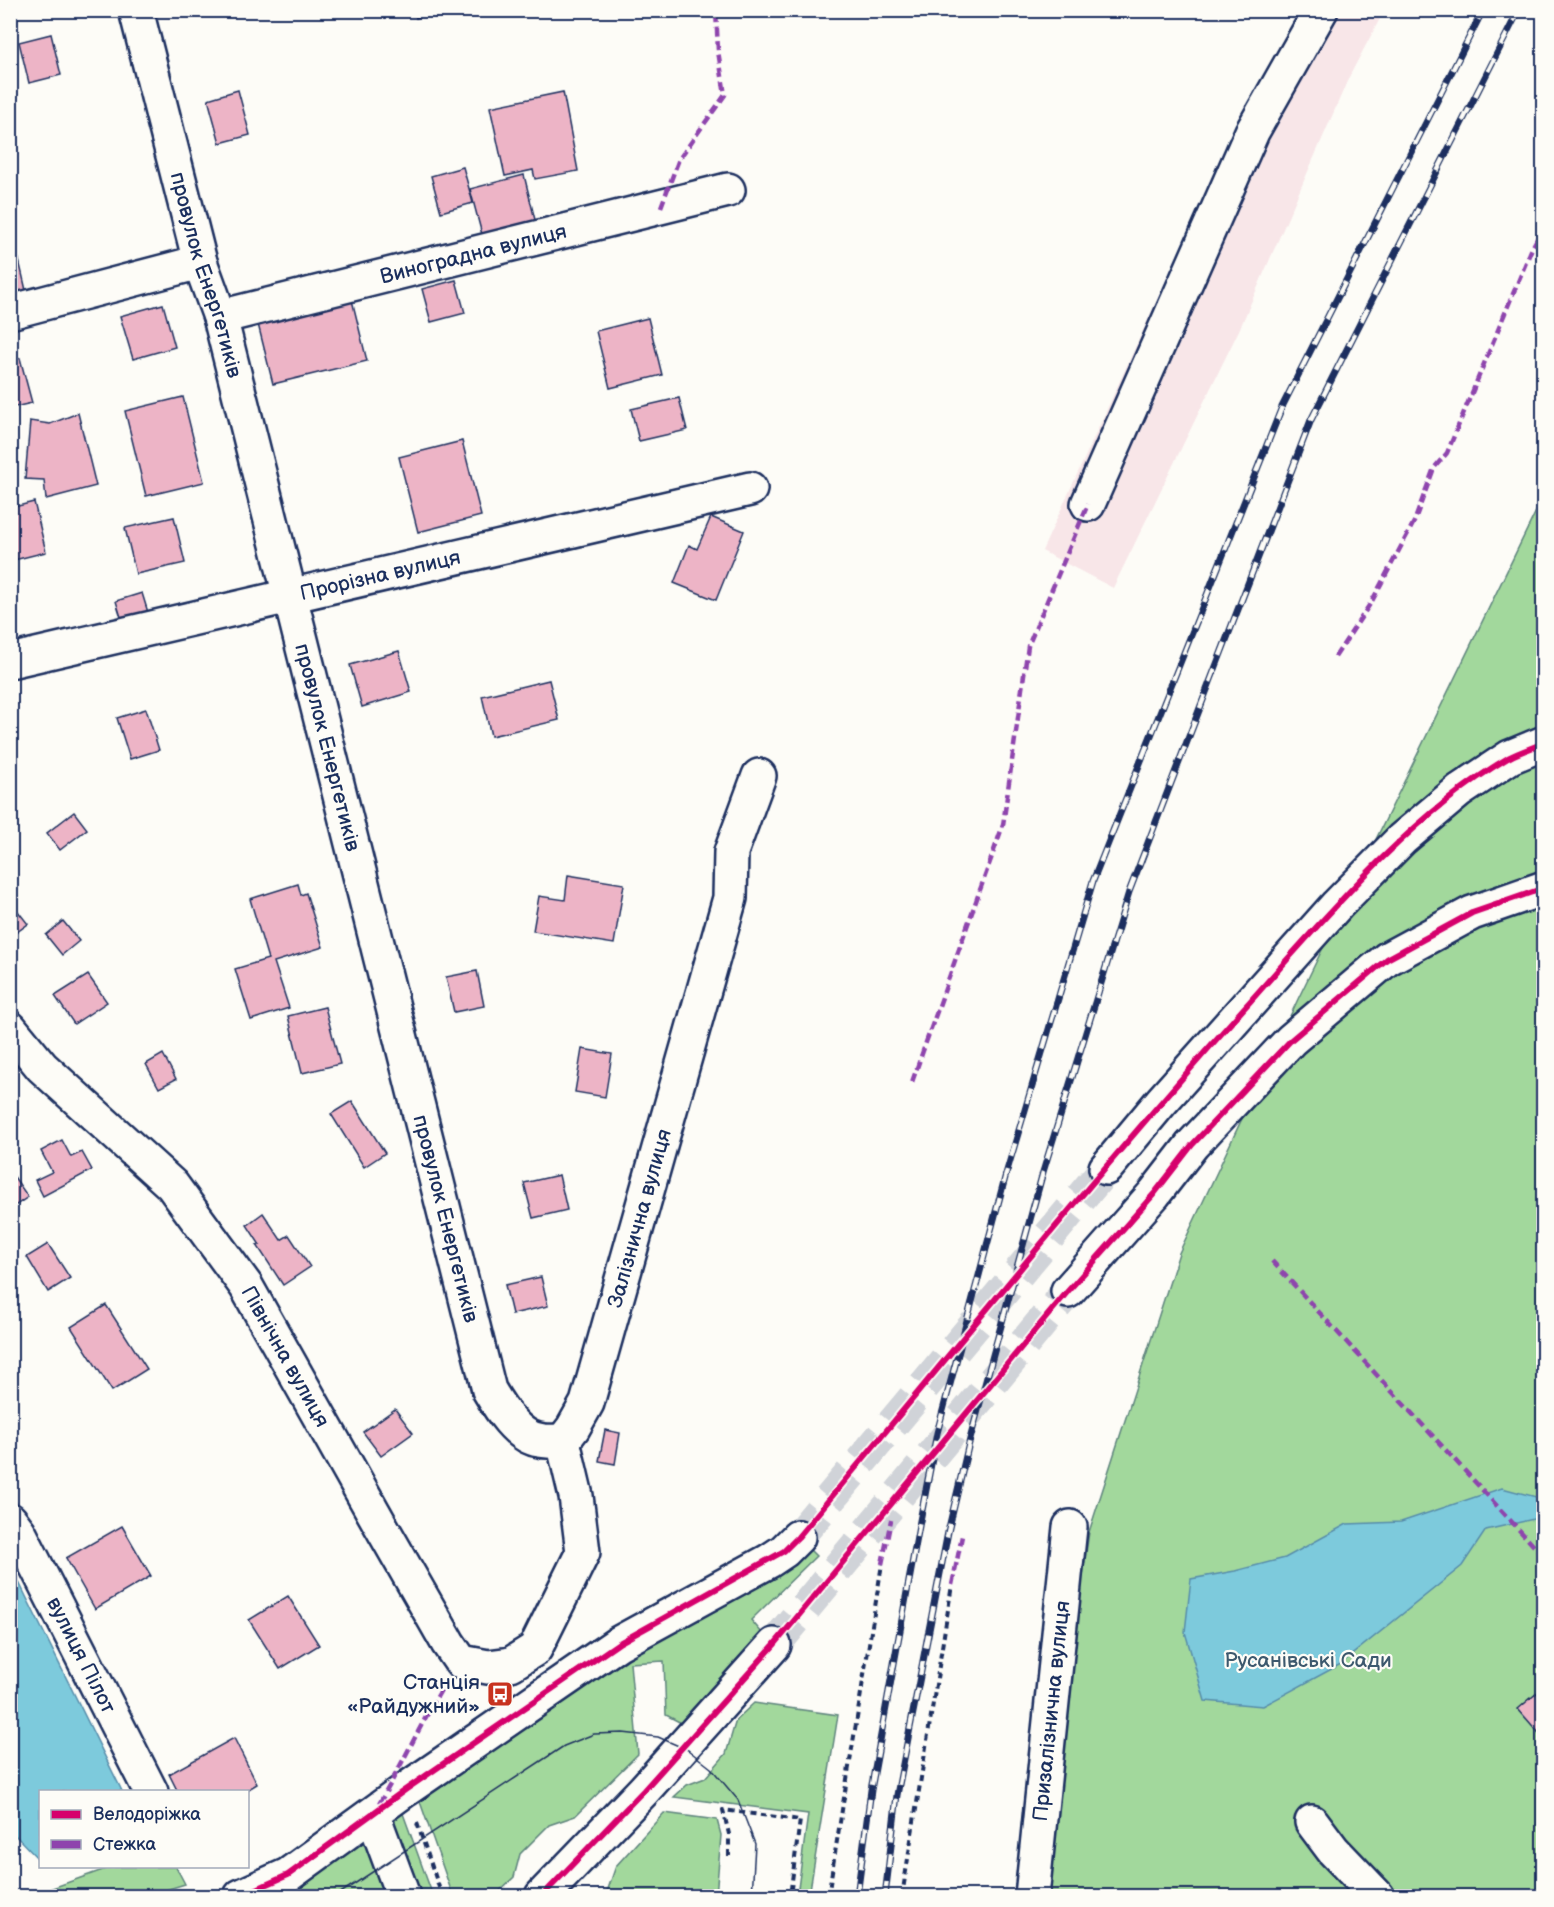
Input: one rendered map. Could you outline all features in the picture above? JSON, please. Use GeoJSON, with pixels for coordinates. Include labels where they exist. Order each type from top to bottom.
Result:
{"type":"FeatureCollection","features":[{"type":"Feature","properties":{"kind":"street","name":"провулок Енергетиків"},"geometry":{"type":"LineString","coordinates":[[136,10],[200,262],[220,317],[489,1390],[516,1428],[537,1440],[563,1441]]}},
{"type":"Feature","properties":{"kind":"street"},"geometry":{"type":"LineString","coordinates":[[1088,504],[1251,132],[1321,10]]}},
{"type":"Feature","properties":{"kind":"street","name":"Виноградна вулиця"},"geometry":{"type":"LineString","coordinates":[[220,317],[728,190]]}},
{"type":"Feature","properties":{"kind":"street"},"geometry":{"type":"LineString","coordinates":[[10,312],[200,262]]}},
{"type":"Feature","properties":{"kind":"street","name":"Прорізна вулиця"},"geometry":{"type":"LineString","coordinates":[[10,661],[750,489]]}},
{"type":"Feature","properties":{"kind":"street"},"geometry":{"type":"LineString","coordinates":[[1106,1168],[1161,1102],[1337,905],[1402,839],[1460,792],[1509,757],[1544,743]]}},
{"type":"Feature","properties":{"kind":"street","name":"Залізнична вулиця"},"geometry":{"type":"LineString","coordinates":[[563,1441],[587,1403],[730,898],[731,852],[759,776]]}},
{"type":"Feature","properties":{"kind":"street"},"geometry":{"type":"LineString","coordinates":[[1068,1291],[1154,1194],[1192,1145],[1283,1048],[1387,958],[1472,914],[1544,888]]}},
{"type":"Feature","properties":{"kind":"street","name":"Північна вулиця"},"geometry":{"type":"LineString","coordinates":[[10,1028],[42,1067],[172,1185],[246,1286],[385,1533],[461,1662],[488,1667],[511,1664],[536,1649],[583,1552],[576,1496],[563,1441]]}},
{"type":"Feature","properties":{"kind":"street","name":"вулиця Пілот"},"geometry":{"type":"LineString","coordinates":[[10,1520],[19,1532],[150,1790]]}},
{"type":"Feature","properties":{"kind":"street","name":"Призалізнична вулиця"},"geometry":{"type":"LineString","coordinates":[[1032,1896],[1070,1527]]}},
{"type":"Feature","properties":{"kind":"street"},"geometry":{"type":"LineString","coordinates":[[241,1896],[288,1875],[405,1790],[619,1643],[769,1561],[798,1538]]}},
{"type":"Feature","properties":{"kind":"street"},"geometry":{"type":"LineString","coordinates":[[542,1896],[644,1790],[774,1646]]}},
{"type":"Feature","properties":{"kind":"street"},"geometry":{"type":"LineString","coordinates":[[373,1815],[404,1896]]}},
{"type":"Feature","properties":{"kind":"street"},"geometry":{"type":"LineString","coordinates":[[1312,1822],[1333,1850],[1377,1896]]}},
{"type":"Feature","properties":{"kind":"path"},"geometry":{"type":"LineString","coordinates":[[828,1896],[882,1564]]}},
{"type":"Feature","properties":{"kind":"path"},"geometry":{"type":"LineString","coordinates":[[902,1896],[952,1585]]}},
{"type":"Feature","properties":{"kind":"path"},"geometry":{"type":"LineString","coordinates":[[405,1790],[442,1896]]}},
{"type":"Feature","properties":{"kind":"path"},"geometry":{"type":"LineString","coordinates":[[729,1856],[729,1834],[723,1810],[800,1820],[790,1896]]}},
{"type":"Feature","properties":{"kind":"shaded area"},"geometry":{"type":"Polygon","coordinates":[[[1301,11],[1384,11],[1349,77],[1240,328],[1113,588],[1042,551],[1238,123],[1301,11]]]}},
{"type":"Feature","properties":{"kind":"green space","name":"Русанівські Сади"},"geometry":{"type":"Polygon","coordinates":[[[1543,497],[1543,1896],[1037,1896],[1089,1532],[1179,1253],[1299,997],[1543,497]]]}},
{"type":"Feature","properties":{"kind":"green space"},"geometry":{"type":"Polygon","coordinates":[[[805,1545],[816,1556],[751,1620],[768,1640],[685,1725],[666,1715],[664,1661],[630,1663],[638,1754],[575,1816],[549,1825],[520,1854],[514,1877],[494,1896],[453,1896],[418,1796],[627,1651],[805,1545]]]}},
{"type":"Feature","properties":{"kind":"green space"},"geometry":{"type":"Polygon","coordinates":[[[754,1703],[838,1715],[809,1896],[797,1896],[808,1814],[674,1797],[687,1785],[705,1778],[726,1754],[736,1720],[754,1703]]]}},
{"type":"Feature","properties":{"kind":"green space"},"geometry":{"type":"Polygon","coordinates":[[[401,1808],[433,1896],[416,1896],[388,1817],[401,1808]]]}},
{"type":"Feature","properties":{"kind":"green space"},"geometry":{"type":"Polygon","coordinates":[[[664,1813],[717,1820],[721,1835],[716,1896],[601,1896],[608,1889],[616,1866],[664,1813]]]}},
{"type":"Feature","properties":{"kind":"green space"},"geometry":{"type":"Polygon","coordinates":[[[366,1840],[391,1896],[270,1896],[353,1844],[366,1840]]]}},
{"type":"Feature","properties":{"kind":"green space"},"geometry":{"type":"Polygon","coordinates":[[[108,1868],[177,1868],[185,1884],[146,1896],[30,1896],[108,1868]]]}},
{"type":"Feature","properties":{"kind":"water"},"geometry":{"type":"Polygon","coordinates":[[[1502,1488],[1543,1497],[1543,1521],[1538,1518],[1486,1530],[1462,1566],[1339,1665],[1263,1706],[1205,1701],[1185,1632],[1191,1579],[1285,1558],[1347,1524],[1401,1522],[1502,1488]]]}},
{"type":"Feature","properties":{"kind":"water"},"geometry":{"type":"Polygon","coordinates":[[[11,1566],[122,1790],[39,1790],[39,1860],[11,1831],[11,1566]]]}},
{"type":"Feature","properties":{"kind":"building"},"geometry":{"type":"Polygon","coordinates":[[[414,10],[442,10],[416,18],[414,10]]]}},
{"type":"Feature","properties":{"kind":"building"},"geometry":{"type":"Polygon","coordinates":[[[51,34],[61,75],[29,83],[19,42],[51,34]]]}},
{"type":"Feature","properties":{"kind":"building"},"geometry":{"type":"Polygon","coordinates":[[[238,90],[250,135],[220,143],[208,99],[238,90]]]}},
{"type":"Feature","properties":{"kind":"building"},"geometry":{"type":"Polygon","coordinates":[[[563,92],[578,171],[535,179],[533,170],[505,176],[490,107],[563,92]]]}},
{"type":"Feature","properties":{"kind":"building"},"geometry":{"type":"Polygon","coordinates":[[[463,167],[473,203],[441,212],[431,176],[463,167]]]}},
{"type":"Feature","properties":{"kind":"building"},"geometry":{"type":"Polygon","coordinates":[[[524,175],[537,228],[484,242],[470,189],[524,175]]]}},
{"type":"Feature","properties":{"kind":"building"},"geometry":{"type":"Polygon","coordinates":[[[15,243],[28,299],[10,303],[10,244],[15,243]]]}},
{"type":"Feature","properties":{"kind":"building"},"geometry":{"type":"Polygon","coordinates":[[[456,280],[465,313],[431,322],[422,289],[456,280]]]}},
{"type":"Feature","properties":{"kind":"building"},"geometry":{"type":"Polygon","coordinates":[[[352,300],[367,361],[273,384],[258,324],[352,300]]]}},
{"type":"Feature","properties":{"kind":"building"},"geometry":{"type":"Polygon","coordinates":[[[163,304],[175,347],[133,359],[120,316],[163,304]]]}},
{"type":"Feature","properties":{"kind":"building"},"geometry":{"type":"Polygon","coordinates":[[[648,318],[662,375],[610,388],[596,331],[648,318]]]}},
{"type":"Feature","properties":{"kind":"building"},"geometry":{"type":"Polygon","coordinates":[[[10,354],[12,360],[20,358],[32,403],[10,408],[10,354]]]}},
{"type":"Feature","properties":{"kind":"building"},"geometry":{"type":"Polygon","coordinates":[[[183,397],[204,482],[146,496],[125,411],[183,397]]]}},
{"type":"Feature","properties":{"kind":"building"},"geometry":{"type":"Polygon","coordinates":[[[679,398],[687,430],[639,441],[631,409],[679,398]]]}},
{"type":"Feature","properties":{"kind":"building"},"geometry":{"type":"Polygon","coordinates":[[[78,413],[96,486],[46,499],[44,480],[25,479],[30,421],[50,424],[78,413]]]}},
{"type":"Feature","properties":{"kind":"building"},"geometry":{"type":"Polygon","coordinates":[[[462,441],[481,516],[418,532],[399,457],[462,441]]]}},
{"type":"Feature","properties":{"kind":"building"},"geometry":{"type":"Polygon","coordinates":[[[34,502],[46,552],[10,561],[10,508],[34,502]]]}},
{"type":"Feature","properties":{"kind":"building"},"geometry":{"type":"Polygon","coordinates":[[[174,517],[185,563],[136,574],[125,528],[174,517]]]}},
{"type":"Feature","properties":{"kind":"building"},"geometry":{"type":"Polygon","coordinates":[[[711,517],[744,531],[716,600],[674,583],[689,545],[697,549],[711,517]]]}},
{"type":"Feature","properties":{"kind":"building"},"geometry":{"type":"Polygon","coordinates":[[[142,593],[150,619],[124,627],[116,601],[142,593]]]}},
{"type":"Feature","properties":{"kind":"building"},"geometry":{"type":"Polygon","coordinates":[[[399,651],[411,692],[362,707],[350,665],[399,651]]]}},
{"type":"Feature","properties":{"kind":"building"},"geometry":{"type":"Polygon","coordinates":[[[549,680],[559,720],[491,736],[482,696],[549,680]]]}},
{"type":"Feature","properties":{"kind":"building"},"geometry":{"type":"Polygon","coordinates":[[[146,709],[159,750],[130,759],[117,718],[146,709]]]}},
{"type":"Feature","properties":{"kind":"building"},"geometry":{"type":"Polygon","coordinates":[[[74,812],[87,829],[60,850],[47,833],[74,812]]]}},
{"type":"Feature","properties":{"kind":"building"},"geometry":{"type":"Polygon","coordinates":[[[568,875],[624,884],[614,944],[533,931],[539,896],[565,900],[568,875]]]}},
{"type":"Feature","properties":{"kind":"building"},"geometry":{"type":"Polygon","coordinates":[[[298,884],[301,895],[306,893],[323,947],[274,962],[289,1008],[251,1020],[235,969],[268,959],[250,899],[298,884]]]}},
{"type":"Feature","properties":{"kind":"building"},"geometry":{"type":"Polygon","coordinates":[[[10,901],[28,924],[10,937],[10,901]]]}},
{"type":"Feature","properties":{"kind":"building"},"geometry":{"type":"Polygon","coordinates":[[[63,921],[79,941],[62,955],[46,935],[63,921]]]}},
{"type":"Feature","properties":{"kind":"building"},"geometry":{"type":"Polygon","coordinates":[[[477,971],[484,1006],[454,1012],[446,977],[477,971]]]}},
{"type":"Feature","properties":{"kind":"building"},"geometry":{"type":"Polygon","coordinates":[[[88,975],[107,1002],[74,1024],[55,996],[88,975]]]}},
{"type":"Feature","properties":{"kind":"building"},"geometry":{"type":"Polygon","coordinates":[[[325,1007],[340,1064],[302,1073],[288,1016],[325,1007]]]}},
{"type":"Feature","properties":{"kind":"building"},"geometry":{"type":"Polygon","coordinates":[[[582,1049],[612,1054],[605,1097],[575,1092],[582,1049]]]}},
{"type":"Feature","properties":{"kind":"building"},"geometry":{"type":"Polygon","coordinates":[[[163,1054],[176,1079],[159,1088],[146,1064],[163,1054]]]}},
{"type":"Feature","properties":{"kind":"building"},"geometry":{"type":"Polygon","coordinates":[[[352,1101],[385,1153],[364,1167],[331,1114],[352,1101]]]}},
{"type":"Feature","properties":{"kind":"building"},"geometry":{"type":"Polygon","coordinates":[[[62,1140],[71,1157],[82,1152],[92,1170],[43,1196],[35,1180],[52,1172],[41,1151],[62,1140]]]}},
{"type":"Feature","properties":{"kind":"building"},"geometry":{"type":"Polygon","coordinates":[[[10,1171],[28,1197],[10,1209],[10,1171]]]}},
{"type":"Feature","properties":{"kind":"building"},"geometry":{"type":"Polygon","coordinates":[[[559,1175],[567,1210],[533,1218],[524,1183],[559,1175]]]}},
{"type":"Feature","properties":{"kind":"building"},"geometry":{"type":"Polygon","coordinates":[[[263,1213],[281,1240],[289,1235],[310,1267],[283,1285],[247,1225],[263,1213]]]}},
{"type":"Feature","properties":{"kind":"building"},"geometry":{"type":"Polygon","coordinates":[[[48,1244],[70,1278],[48,1292],[27,1257],[48,1244]]]}},
{"type":"Feature","properties":{"kind":"building"},"geometry":{"type":"Polygon","coordinates":[[[541,1277],[548,1306],[512,1314],[505,1285],[541,1277]]]}},
{"type":"Feature","properties":{"kind":"building"},"geometry":{"type":"Polygon","coordinates":[[[106,1305],[147,1369],[112,1391],[71,1327],[106,1305]]]}},
{"type":"Feature","properties":{"kind":"building"},"geometry":{"type":"Polygon","coordinates":[[[395,1409],[413,1433],[381,1456],[363,1432],[395,1409]]]}},
{"type":"Feature","properties":{"kind":"building"},"geometry":{"type":"Polygon","coordinates":[[[605,1430],[620,1433],[615,1464],[599,1461],[605,1430]]]}},
{"type":"Feature","properties":{"kind":"building"},"geometry":{"type":"Polygon","coordinates":[[[122,1526],[151,1576],[95,1609],[66,1558],[122,1526]]]}},
{"type":"Feature","properties":{"kind":"building"},"geometry":{"type":"Polygon","coordinates":[[[288,1596],[319,1645],[280,1669],[249,1620],[288,1596]]]}},
{"type":"Feature","properties":{"kind":"building"},"geometry":{"type":"Polygon","coordinates":[[[1544,1687],[1544,1739],[1518,1709],[1544,1687]]]}},
{"type":"Feature","properties":{"kind":"building"},"geometry":{"type":"Polygon","coordinates":[[[234,1738],[257,1784],[247,1790],[177,1790],[169,1774],[234,1738]]]}},
{"type":"Feature","properties":{"kind":"tunnel"},"geometry":{"type":"LineString","coordinates":[[798,1537],[1106,1168]]}},
{"type":"Feature","properties":{"kind":"tunnel"},"geometry":{"type":"LineString","coordinates":[[774,1645],[1068,1291]]}},
{"type":"Feature","properties":{"kind":"tram line"},"geometry":{"type":"LineString","coordinates":[[336,1896],[564,1746],[594,1734],[623,1733],[658,1737],[688,1750],[711,1768],[738,1800],[755,1844],[752,1896]]}},
{"type":"Feature","properties":{"kind":"railway"},"geometry":{"type":"LineString","coordinates":[[857,1896],[871,1790],[937,1433],[1006,1174],[1093,881],[1282,407],[1483,10]]}},
{"type":"Feature","properties":{"kind":"railway"},"geometry":{"type":"LineString","coordinates":[[885,1896],[897,1795],[948,1532],[969,1443],[1043,1172],[1129,892],[1311,420],[1519,10]]}},
{"type":"Feature","properties":{"kind":"marked path"},"geometry":{"type":"LineString","coordinates":[[661,207],[679,159],[725,95],[718,51],[716,10]]}},
{"type":"Feature","properties":{"kind":"marked path"},"geometry":{"type":"LineString","coordinates":[[1335,657],[1372,601],[1414,522],[1434,468],[1447,453],[1532,248],[1544,226]]}},
{"type":"Feature","properties":{"kind":"marked path"},"geometry":{"type":"LineString","coordinates":[[912,1082],[1003,825],[1028,646],[1088,504]]}},
{"type":"Feature","properties":{"kind":"marked path"},"geometry":{"type":"LineString","coordinates":[[1272,1261],[1544,1557]]}},
{"type":"Feature","properties":{"kind":"marked path"},"geometry":{"type":"LineString","coordinates":[[882,1564],[891,1520]]}},
{"type":"Feature","properties":{"kind":"marked path"},"geometry":{"type":"LineString","coordinates":[[952,1585],[962,1536]]}},
{"type":"Feature","properties":{"kind":"marked path"},"geometry":{"type":"LineString","coordinates":[[379,1804],[441,1690]]}},
{"type":"Feature","properties":{"kind":"cycle path"},"geometry":{"type":"LineString","coordinates":[[241,1896],[288,1875],[405,1790],[619,1643],[784,1551],[1131,1137],[1336,906],[1401,840],[1471,782],[1508,758],[1544,743]]}},
{"type":"Feature","properties":{"kind":"cycle path"},"geometry":{"type":"LineString","coordinates":[[542,1896],[644,1790],[774,1645],[1068,1291],[1154,1194],[1192,1145],[1291,1040],[1387,959],[1472,913],[1544,888]]}},
{"type":"Feature","properties":{"kind":"place","name":"Станція «Райдужний»"},"geometry":{"type":"Point","coordinates":[500,1694]}}]}
